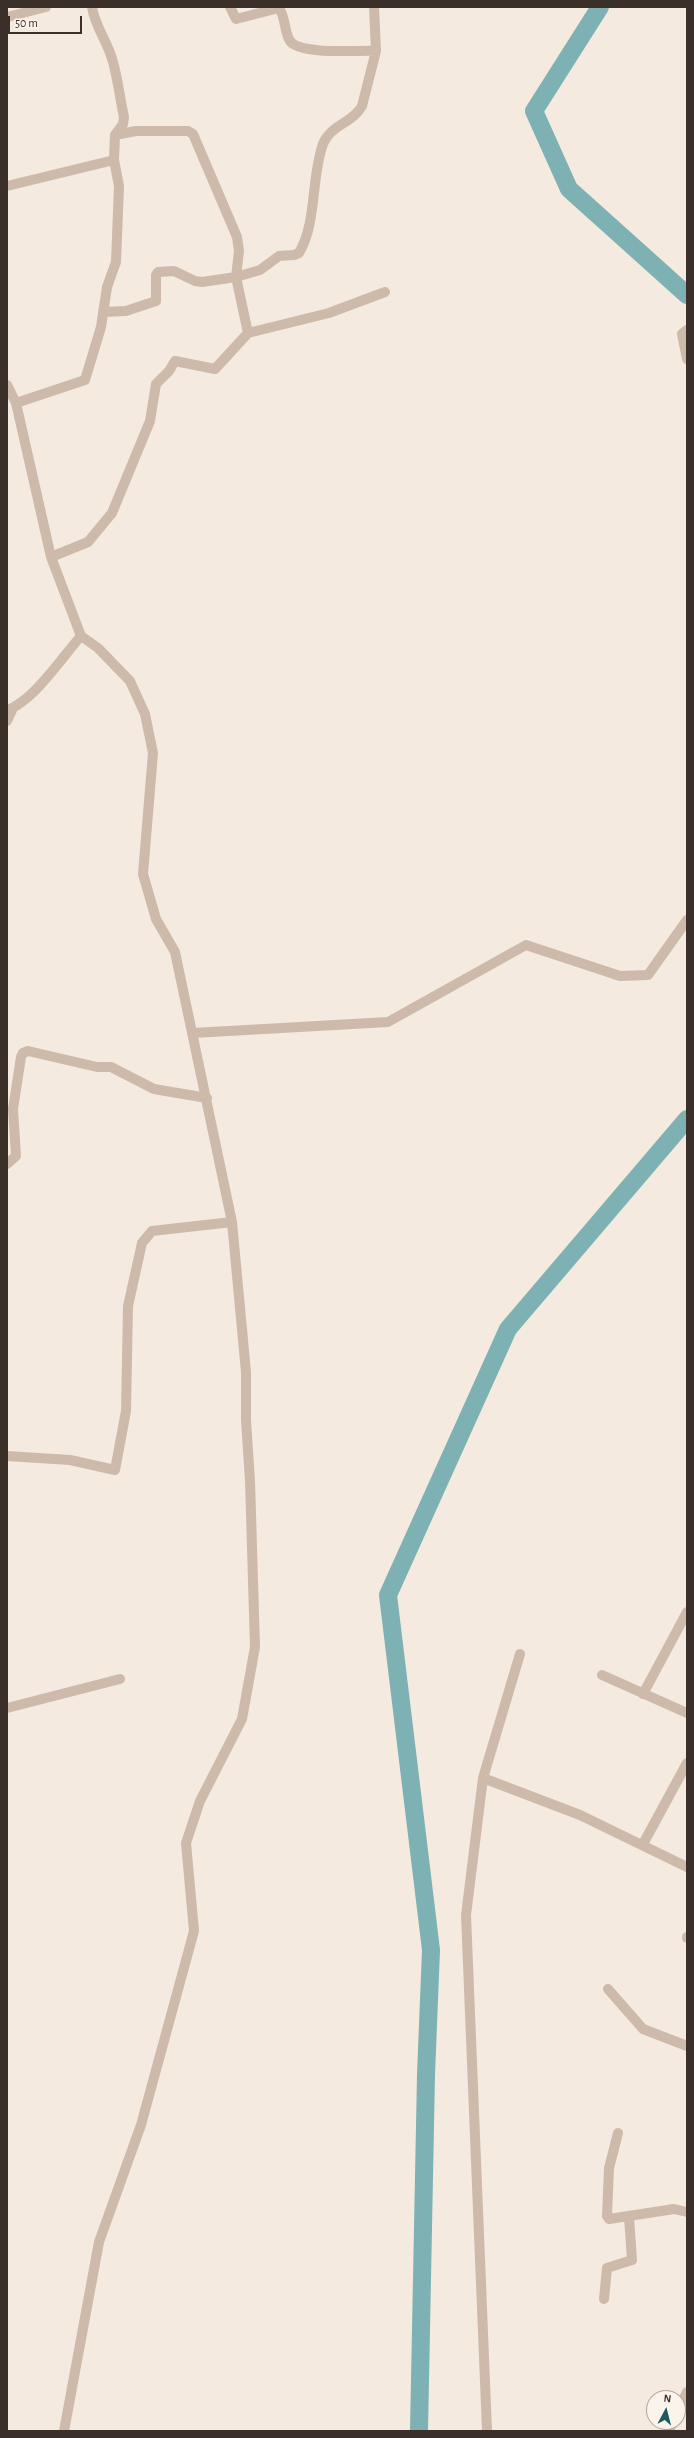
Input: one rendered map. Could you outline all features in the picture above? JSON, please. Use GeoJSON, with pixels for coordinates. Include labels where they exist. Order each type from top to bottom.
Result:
{"type":"FeatureCollection","features":[{"type":"Feature","properties":{"kind":"street"},"geometry":{"type":"LineString","coordinates":[[7,17],[46,7]]}},
{"type":"Feature","properties":{"kind":"street"},"geometry":{"type":"LineString","coordinates":[[16,403],[85,380],[103,312],[107,287],[116,262],[119,229],[119,186],[114,160],[115,135],[123,124],[124,117],[113,61],[103,36],[94,21],[92,7]]}},
{"type":"Feature","properties":{"kind":"street"},"geometry":{"type":"LineString","coordinates":[[230,7],[236,19],[280,8],[290,41],[296,45],[320,52],[376,51]]}},
{"type":"Feature","properties":{"kind":"street"},"geometry":{"type":"LineString","coordinates":[[103,312],[126,311],[152,303],[157,297],[156,276],[158,272],[174,271],[194,281],[202,282],[236,277],[260,270],[279,256],[294,255],[299,253],[307,233],[316,171],[324,144],[329,133],[358,114],[362,106],[376,51],[374,7]]}},
{"type":"Feature","properties":{"kind":"street"},"geometry":{"type":"LineString","coordinates":[[115,135],[136,131],[191,132],[237,237],[239,252],[236,277],[248,333]]}},
{"type":"Feature","properties":{"kind":"street"},"geometry":{"type":"LineString","coordinates":[[7,186],[114,160]]}},
{"type":"Feature","properties":{"kind":"street"},"geometry":{"type":"LineString","coordinates":[[52,557],[88,542],[112,513],[150,421],[156,384],[169,371],[175,361],[215,369],[248,333],[329,313],[385,292]]}},
{"type":"Feature","properties":{"kind":"street"},"geometry":{"type":"LineString","coordinates":[[687,330],[682,334],[687,359]]}},
{"type":"Feature","properties":{"kind":"street"},"geometry":{"type":"LineString","coordinates":[[7,385],[16,403],[52,557],[81,636],[98,648],[130,681],[145,714],[153,753],[143,874],[156,919],[175,952],[180,986],[193,1033],[232,1222],[246,1372],[246,1420],[250,1481],[256,1647],[242,1719],[200,1801],[186,1843],[194,1931],[141,2125],[99,2242],[64,2431]]}},
{"type":"Feature","properties":{"kind":"street"},"geometry":{"type":"LineString","coordinates":[[7,721],[10,709],[30,694],[81,636]]}},
{"type":"Feature","properties":{"kind":"street"},"geometry":{"type":"LineString","coordinates":[[193,1033],[388,1022],[526,945],[620,976],[648,975],[687,920]]}},
{"type":"Feature","properties":{"kind":"street"},"geometry":{"type":"LineString","coordinates":[[7,1164],[16,1156],[13,1109],[21,1057],[23,1053],[28,1051],[97,1067],[111,1067],[154,1089],[207,1098]]}},
{"type":"Feature","properties":{"kind":"street"},"geometry":{"type":"LineString","coordinates":[[7,1456],[70,1460],[115,1470],[126,1411],[128,1306],[142,1243],[152,1231],[232,1222]]}},
{"type":"Feature","properties":{"kind":"street"},"geometry":{"type":"LineString","coordinates":[[643,1694],[687,1612]]}},
{"type":"Feature","properties":{"kind":"street"},"geometry":{"type":"LineString","coordinates":[[487,2431],[466,1915],[483,1778],[520,1654]]}},
{"type":"Feature","properties":{"kind":"street"},"geometry":{"type":"LineString","coordinates":[[602,1675],[687,1713]]}},
{"type":"Feature","properties":{"kind":"street"},"geometry":{"type":"LineString","coordinates":[[7,1708],[120,1679]]}},
{"type":"Feature","properties":{"kind":"street"},"geometry":{"type":"LineString","coordinates":[[643,1844],[687,1763]]}},
{"type":"Feature","properties":{"kind":"street"},"geometry":{"type":"LineString","coordinates":[[483,1778],[580,1815],[643,1844],[687,1867]]}},
{"type":"Feature","properties":{"kind":"street"},"geometry":{"type":"LineString","coordinates":[[608,1990],[643,2029],[687,2046]]}},
{"type":"Feature","properties":{"kind":"street"},"geometry":{"type":"LineString","coordinates":[[618,2133],[608,2168],[607,2216],[613,2220],[674,2209],[687,2212]]}},
{"type":"Feature","properties":{"kind":"street"},"geometry":{"type":"LineString","coordinates":[[604,2299],[607,2268],[632,2260],[629,2217]]}},
{"type":"Feature","properties":{"kind":"waterway"},"geometry":{"type":"LineString","coordinates":[[600,7],[534,111],[569,189],[687,295]]}},
{"type":"Feature","properties":{"kind":"waterway"},"geometry":{"type":"LineString","coordinates":[[419,2431],[426,2075],[431,1950],[388,1595],[508,1329],[687,1119]]}}]}
